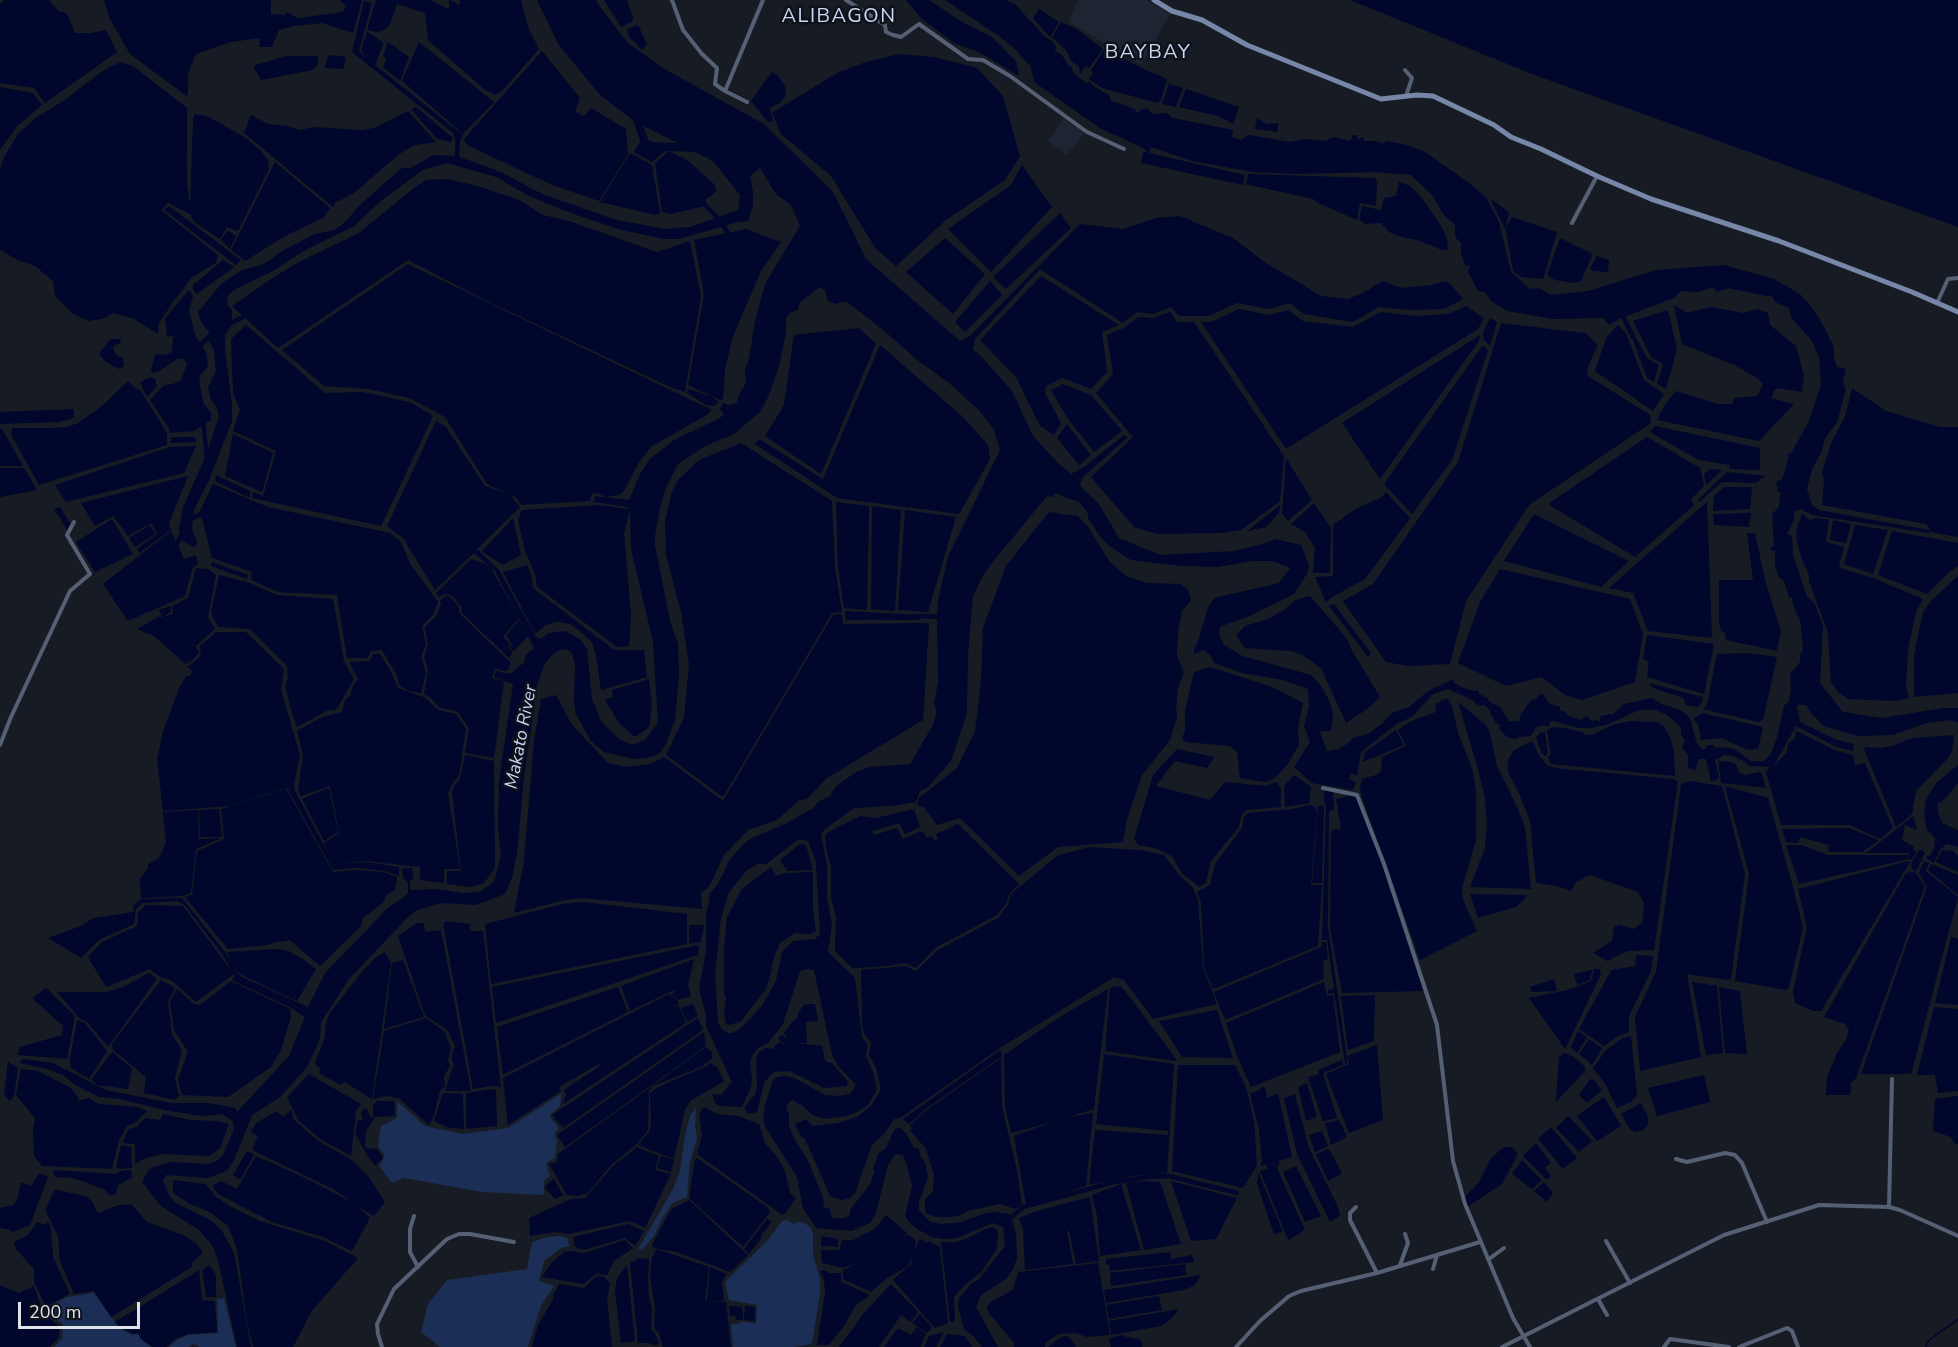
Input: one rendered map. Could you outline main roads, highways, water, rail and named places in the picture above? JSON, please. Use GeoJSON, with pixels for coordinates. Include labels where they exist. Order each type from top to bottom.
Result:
{"type":"FeatureCollection","features":[{"type":"Feature","properties":{"kind":"water"},"geometry":{"type":"Polygon","coordinates":[[[4,0],[49,0],[59,12],[64,12],[68,16],[75,33],[106,30],[117,52],[45,103],[34,88],[0,83],[0,4],[4,0]]]}},
{"type":"Feature","properties":{"kind":"water"},"geometry":{"type":"Polygon","coordinates":[[[104,0],[271,0],[271,14],[285,15],[287,12],[297,18],[343,11],[346,6],[340,0],[362,0],[353,33],[322,23],[294,26],[279,30],[272,47],[259,47],[260,38],[231,42],[196,54],[188,74],[188,97],[130,54],[109,17],[104,0]]]}},
{"type":"Feature","properties":{"kind":"water"},"geometry":{"type":"Polygon","coordinates":[[[376,0],[430,0],[449,9],[449,0],[460,5],[460,0],[521,0],[528,27],[539,49],[502,91],[495,95],[485,90],[428,40],[425,13],[397,4],[390,25],[377,32],[367,30],[376,0]]]}},
{"type":"Feature","properties":{"kind":"water","name":"Makato River"},"geometry":{"type":"Polygon","coordinates":[[[537,0],[597,0],[628,43],[666,70],[764,124],[833,192],[866,259],[960,341],[970,336],[1080,224],[1123,229],[1156,218],[1180,216],[1233,238],[1263,261],[1321,296],[1348,299],[1382,281],[1401,288],[1446,281],[1451,285],[1463,299],[1444,309],[1410,310],[1379,307],[1353,322],[1304,314],[1290,303],[1269,309],[1237,303],[1208,316],[1179,316],[1171,307],[1154,314],[1137,312],[1123,323],[1040,269],[975,339],[973,350],[1012,391],[1033,436],[1071,474],[1084,467],[1124,435],[1128,437],[1083,477],[1080,483],[1081,487],[1099,504],[1119,538],[1160,555],[1234,551],[1275,539],[1301,545],[1309,565],[1308,572],[1294,594],[1247,617],[1220,627],[1219,634],[1224,645],[1242,656],[1311,675],[1329,700],[1333,715],[1331,730],[1320,732],[1327,751],[1339,749],[1352,738],[1368,734],[1392,713],[1409,707],[1428,691],[1454,679],[1453,682],[1459,686],[1479,691],[1479,694],[1488,698],[1489,702],[1500,707],[1509,721],[1519,721],[1531,700],[1542,693],[1549,703],[1560,707],[1560,711],[1565,712],[1568,716],[1582,720],[1588,717],[1593,722],[1594,720],[1600,721],[1600,716],[1613,714],[1624,704],[1652,698],[1682,711],[1690,718],[1697,744],[1704,750],[1708,745],[1713,745],[1715,748],[1734,749],[1751,761],[1764,761],[1771,754],[1777,738],[1784,706],[1789,701],[1790,674],[1800,662],[1803,649],[1800,620],[1784,581],[1779,577],[1775,565],[1775,551],[1770,549],[1774,545],[1772,514],[1780,503],[1779,496],[1782,494],[1778,491],[1776,482],[1782,479],[1788,454],[1792,452],[1809,421],[1821,385],[1819,358],[1812,341],[1791,317],[1789,308],[1775,302],[1772,296],[1728,288],[1717,292],[1714,287],[1697,292],[1681,291],[1674,298],[1621,318],[1609,325],[1603,318],[1553,319],[1507,311],[1491,301],[1485,292],[1478,291],[1468,272],[1470,266],[1465,265],[1461,243],[1455,237],[1455,225],[1444,215],[1432,195],[1411,175],[1375,172],[1296,174],[1253,172],[1192,161],[1151,147],[1149,153],[1245,175],[1243,185],[1141,163],[1143,152],[1147,152],[1143,148],[1100,128],[1034,82],[1031,67],[1014,48],[945,0],[1005,0],[1015,4],[1044,36],[1052,41],[1056,46],[1055,51],[1061,54],[1072,67],[1073,73],[1086,83],[1091,82],[1092,85],[1110,96],[1110,100],[1134,109],[1138,113],[1142,109],[1147,109],[1153,114],[1167,113],[1173,118],[1233,130],[1232,137],[1241,140],[1249,135],[1289,142],[1307,139],[1325,141],[1334,137],[1350,141],[1353,135],[1357,135],[1357,140],[1363,137],[1364,141],[1377,141],[1382,144],[1387,141],[1425,152],[1486,197],[1499,222],[1511,272],[1530,289],[1539,288],[1551,295],[1588,291],[1656,270],[1724,265],[1774,279],[1800,294],[1811,306],[1834,347],[1837,367],[1846,369],[1843,382],[1846,389],[1837,423],[1825,438],[1822,451],[1812,469],[1807,489],[1812,505],[1819,510],[1929,530],[1929,533],[1812,515],[1801,509],[1794,511],[1794,520],[1787,534],[1792,536],[1793,555],[1807,597],[1814,602],[1823,626],[1820,683],[1843,712],[1882,718],[1943,708],[1958,708],[1958,722],[1951,720],[1926,723],[1893,735],[1857,736],[1824,726],[1806,705],[1797,705],[1800,722],[1837,740],[1854,744],[1853,751],[1836,747],[1796,726],[1773,767],[1787,752],[1788,744],[1795,738],[1796,731],[1835,750],[1853,755],[1855,765],[1865,763],[1893,828],[1880,839],[1850,825],[1781,825],[1766,772],[1770,767],[1748,766],[1746,762],[1733,756],[1724,755],[1715,760],[1719,777],[1716,781],[1711,781],[1706,759],[1699,759],[1695,770],[1688,768],[1688,756],[1682,747],[1685,741],[1681,735],[1681,727],[1667,715],[1656,710],[1639,710],[1606,725],[1591,728],[1577,728],[1554,721],[1550,722],[1548,727],[1544,725],[1536,727],[1531,736],[1516,739],[1508,738],[1499,729],[1500,724],[1496,723],[1484,705],[1478,706],[1473,700],[1448,689],[1433,694],[1412,717],[1398,723],[1361,752],[1357,775],[1351,774],[1349,779],[1356,782],[1353,790],[1312,783],[1294,767],[1310,742],[1304,726],[1309,706],[1308,689],[1283,680],[1242,673],[1214,663],[1211,656],[1203,650],[1194,654],[1208,608],[1214,598],[1279,583],[1290,568],[1273,561],[1251,561],[1218,567],[1182,566],[1131,560],[1109,546],[1099,535],[1088,518],[1088,513],[1078,501],[1056,493],[1052,497],[1047,496],[991,564],[973,596],[968,654],[967,713],[951,761],[928,787],[920,791],[916,802],[854,808],[821,834],[827,866],[827,898],[832,924],[828,952],[855,978],[862,1037],[868,1045],[866,1056],[874,1074],[877,1089],[868,1105],[847,1116],[824,1119],[811,1114],[792,1100],[786,1106],[789,1126],[808,1161],[823,1197],[824,1207],[830,1209],[832,1218],[844,1218],[850,1215],[850,1210],[870,1184],[878,1154],[886,1148],[894,1130],[899,1127],[906,1133],[914,1148],[919,1148],[926,1165],[928,1177],[919,1202],[919,1210],[930,1222],[942,1224],[962,1222],[982,1214],[995,1212],[1010,1214],[1016,1234],[1017,1258],[1006,1279],[981,1295],[976,1307],[998,1347],[982,1347],[964,1329],[958,1307],[959,1298],[970,1285],[979,1279],[1005,1246],[1003,1227],[993,1223],[957,1238],[943,1239],[931,1237],[916,1228],[905,1216],[912,1186],[903,1155],[896,1154],[888,1165],[876,1213],[870,1223],[852,1231],[816,1228],[803,1208],[797,1177],[766,1128],[763,1120],[765,1105],[773,1080],[778,1077],[786,1076],[796,1079],[825,1095],[850,1094],[856,1085],[839,1067],[832,1055],[814,970],[800,971],[783,1024],[768,1043],[759,1047],[753,1055],[750,1063],[751,1087],[742,1107],[720,1106],[715,1103],[712,1094],[721,1095],[732,1082],[706,1026],[706,1015],[699,989],[706,952],[706,913],[710,893],[718,884],[730,859],[748,840],[789,822],[813,808],[818,802],[830,796],[835,787],[856,772],[869,767],[910,764],[933,725],[937,712],[934,704],[938,682],[937,615],[948,557],[1000,450],[994,430],[979,410],[949,383],[846,301],[836,304],[828,301],[825,290],[820,287],[799,303],[798,310],[790,313],[786,318],[786,332],[780,363],[761,411],[734,434],[705,446],[678,464],[666,488],[660,508],[655,545],[670,621],[678,644],[679,675],[675,720],[660,753],[648,758],[634,759],[604,752],[591,741],[576,714],[575,665],[572,653],[567,649],[552,655],[545,663],[537,686],[524,776],[517,853],[512,878],[505,894],[476,905],[442,903],[417,910],[406,919],[349,979],[321,1022],[320,1039],[307,1067],[280,1097],[252,1115],[234,1160],[227,1171],[207,1178],[166,1175],[163,1181],[170,1197],[176,1203],[212,1221],[222,1231],[234,1253],[251,1347],[237,1347],[218,1260],[212,1245],[199,1230],[161,1206],[142,1182],[149,1169],[169,1162],[208,1164],[217,1161],[223,1155],[234,1129],[233,1121],[222,1114],[203,1116],[99,1097],[77,1086],[63,1075],[20,1063],[23,1059],[53,1063],[106,1090],[171,1103],[209,1103],[235,1108],[237,1112],[289,1056],[305,1017],[232,980],[234,974],[196,1002],[171,980],[160,977],[150,969],[106,987],[88,957],[102,942],[137,926],[138,912],[146,905],[183,906],[233,973],[222,954],[186,907],[178,901],[142,903],[136,909],[134,924],[99,940],[81,958],[48,938],[78,927],[94,918],[134,912],[133,906],[141,899],[182,898],[225,952],[240,976],[308,1007],[325,973],[388,908],[408,894],[408,882],[403,878],[402,869],[412,868],[414,879],[410,881],[410,890],[479,892],[494,882],[501,855],[498,829],[499,781],[513,684],[494,677],[496,671],[510,674],[514,672],[524,663],[526,655],[534,648],[495,571],[474,553],[435,590],[403,538],[387,526],[436,421],[446,427],[485,486],[508,494],[487,484],[445,417],[409,398],[369,389],[324,386],[282,350],[408,264],[712,410],[652,446],[639,462],[624,491],[619,495],[606,497],[598,493],[592,494],[590,501],[521,505],[517,498],[510,495],[520,507],[477,549],[499,570],[536,637],[541,639],[548,633],[565,631],[581,640],[587,649],[592,699],[601,721],[619,739],[632,745],[645,740],[658,722],[653,641],[631,549],[630,510],[624,533],[631,615],[629,646],[617,647],[537,587],[518,520],[522,510],[599,505],[629,509],[594,502],[595,496],[629,500],[649,460],[674,440],[720,418],[724,414],[720,409],[723,403],[731,405],[737,403],[739,394],[746,383],[745,370],[765,284],[800,226],[791,205],[776,194],[760,168],[750,176],[753,205],[748,221],[679,239],[663,239],[618,229],[529,196],[496,177],[447,163],[423,170],[382,200],[354,226],[307,249],[271,272],[234,290],[228,296],[227,305],[232,310],[232,325],[225,335],[225,351],[232,421],[209,480],[194,510],[192,530],[198,544],[193,547],[183,541],[179,529],[183,507],[204,460],[219,417],[208,388],[216,371],[214,350],[209,341],[209,332],[201,322],[198,312],[221,284],[242,270],[264,264],[282,251],[315,234],[334,230],[402,168],[411,168],[433,155],[457,156],[501,172],[542,194],[617,220],[666,229],[690,227],[738,210],[740,195],[713,161],[634,121],[600,95],[558,44],[537,0]],[[799,839],[766,864],[758,864],[747,870],[729,892],[721,918],[715,974],[718,1022],[727,1033],[740,1029],[762,1006],[776,981],[782,952],[794,941],[815,939],[820,934],[816,863],[808,841],[799,839]]]}},
{"type":"Feature","properties":{"kind":"water"},"geometry":{"type":"Polygon","coordinates":[[[604,0],[627,0],[633,17],[632,22],[621,27],[604,0]]]}},
{"type":"Feature","properties":{"kind":"water"},"geometry":{"type":"Polygon","coordinates":[[[906,0],[929,0],[962,22],[992,37],[1016,61],[1019,76],[981,53],[954,43],[922,19],[906,0]]]}},
{"type":"Feature","properties":{"kind":"water"},"geometry":{"type":"Polygon","coordinates":[[[1350,0],[1958,0],[1958,227],[1532,74],[1350,0]]]}},
{"type":"Feature","properties":{"kind":"water"},"geometry":{"type":"Polygon","coordinates":[[[364,1],[372,3],[359,51],[367,58],[361,50],[367,32],[384,43],[375,65],[463,135],[459,142],[455,140],[453,133],[352,52],[364,1]]]}},
{"type":"Feature","properties":{"kind":"water"},"geometry":{"type":"Polygon","coordinates":[[[1039,9],[1059,22],[1050,37],[1033,18],[1039,9]]]}},
{"type":"Feature","properties":{"kind":"water"},"geometry":{"type":"Polygon","coordinates":[[[1061,22],[1077,29],[1103,49],[1089,68],[1085,66],[1080,74],[1079,66],[1072,62],[1066,50],[1052,37],[1061,22]]]}},
{"type":"Feature","properties":{"kind":"water"},"geometry":{"type":"Polygon","coordinates":[[[638,25],[647,44],[642,50],[630,38],[627,29],[638,25]]]}},
{"type":"Feature","properties":{"kind":"water"},"geometry":{"type":"Polygon","coordinates":[[[388,42],[409,57],[400,81],[383,67],[386,58],[383,56],[388,42]]]}},
{"type":"Feature","properties":{"kind":"water"},"geometry":{"type":"Polygon","coordinates":[[[419,42],[494,102],[463,134],[402,81],[419,42]]]}},
{"type":"Feature","properties":{"kind":"water"},"geometry":{"type":"Polygon","coordinates":[[[1104,50],[1113,52],[1167,79],[1161,100],[1158,103],[1102,88],[1089,79],[1093,73],[1091,70],[1104,50]]]}},
{"type":"Feature","properties":{"kind":"water"},"geometry":{"type":"Polygon","coordinates":[[[542,51],[580,98],[575,112],[584,116],[591,108],[626,129],[628,154],[599,201],[537,178],[467,145],[464,139],[542,51]]]}},
{"type":"Feature","properties":{"kind":"water"},"geometry":{"type":"Polygon","coordinates":[[[898,54],[934,57],[977,68],[1003,96],[1020,156],[1005,180],[946,220],[896,266],[876,249],[831,176],[781,134],[772,113],[837,73],[866,62],[898,54]]]}},
{"type":"Feature","properties":{"kind":"water"},"geometry":{"type":"Polygon","coordinates":[[[329,55],[346,57],[343,69],[324,68],[329,55]]]}},
{"type":"Feature","properties":{"kind":"water"},"geometry":{"type":"Polygon","coordinates":[[[286,56],[318,56],[318,64],[313,70],[261,80],[253,66],[286,56]]]}},
{"type":"Feature","properties":{"kind":"water"},"geometry":{"type":"Polygon","coordinates":[[[120,62],[133,66],[187,108],[187,181],[190,206],[195,114],[207,116],[246,138],[268,160],[269,169],[238,231],[227,227],[220,239],[194,222],[190,214],[168,203],[161,210],[218,255],[216,263],[192,277],[173,302],[159,323],[158,334],[134,319],[114,313],[102,319],[88,321],[73,314],[55,296],[53,281],[35,266],[0,250],[0,170],[4,157],[18,134],[37,117],[66,99],[101,72],[120,62]]]}},
{"type":"Feature","properties":{"kind":"water"},"geometry":{"type":"Polygon","coordinates":[[[772,72],[785,86],[786,95],[780,103],[770,108],[773,122],[767,121],[751,101],[772,72]]]}},
{"type":"Feature","properties":{"kind":"water"},"geometry":{"type":"Polygon","coordinates":[[[1169,84],[1183,88],[1176,107],[1162,104],[1169,84]]]}},
{"type":"Feature","properties":{"kind":"water"},"geometry":{"type":"Polygon","coordinates":[[[0,87],[33,93],[42,105],[17,126],[0,150],[0,87]]]}},
{"type":"Feature","properties":{"kind":"water"},"geometry":{"type":"Polygon","coordinates":[[[1186,89],[1239,107],[1233,124],[1218,116],[1179,107],[1186,89]]]}},
{"type":"Feature","properties":{"kind":"water"},"geometry":{"type":"Polygon","coordinates":[[[416,107],[453,138],[451,142],[437,139],[411,109],[416,107]]]}},
{"type":"Feature","properties":{"kind":"water"},"geometry":{"type":"Polygon","coordinates":[[[408,111],[436,142],[415,145],[399,154],[354,193],[335,203],[333,207],[244,133],[251,115],[268,124],[300,130],[314,127],[362,130],[374,128],[408,111]]]}},
{"type":"Feature","properties":{"kind":"water"},"geometry":{"type":"Polygon","coordinates":[[[1257,118],[1267,124],[1278,123],[1278,132],[1255,129],[1257,118]]]}},
{"type":"Feature","properties":{"kind":"water"},"geometry":{"type":"Polygon","coordinates":[[[643,137],[666,150],[652,162],[634,152],[643,137]]]}},
{"type":"Feature","properties":{"kind":"water"},"geometry":{"type":"Polygon","coordinates":[[[669,151],[687,160],[715,185],[716,192],[706,199],[705,206],[671,214],[662,212],[655,163],[669,151]]]}},
{"type":"Feature","properties":{"kind":"water"},"geometry":{"type":"Polygon","coordinates":[[[630,153],[652,165],[660,213],[655,215],[600,202],[630,153]]]}},
{"type":"Feature","properties":{"kind":"water"},"geometry":{"type":"Polygon","coordinates":[[[275,162],[330,208],[324,217],[285,236],[245,261],[231,250],[275,162]]]}},
{"type":"Feature","properties":{"kind":"water"},"geometry":{"type":"Polygon","coordinates":[[[1022,165],[1052,207],[991,272],[948,229],[1011,185],[1022,165]]]}},
{"type":"Feature","properties":{"kind":"water"},"geometry":{"type":"Polygon","coordinates":[[[1248,174],[1375,178],[1377,183],[1376,206],[1360,203],[1357,220],[1313,199],[1246,184],[1248,174]]]}},
{"type":"Feature","properties":{"kind":"water"},"geometry":{"type":"Polygon","coordinates":[[[446,179],[478,186],[519,200],[543,215],[569,221],[657,252],[690,241],[701,296],[685,392],[485,300],[408,260],[278,348],[232,306],[301,261],[359,233],[426,180],[446,179]]]}},
{"type":"Feature","properties":{"kind":"water"},"geometry":{"type":"Polygon","coordinates":[[[1399,182],[1410,186],[1422,198],[1447,238],[1448,250],[1401,237],[1389,232],[1381,223],[1365,224],[1359,219],[1362,206],[1381,210],[1384,198],[1396,196],[1399,182]]]}},
{"type":"Feature","properties":{"kind":"water"},"geometry":{"type":"Polygon","coordinates":[[[1490,198],[1509,212],[1506,226],[1512,217],[1557,232],[1543,279],[1522,277],[1513,271],[1506,231],[1490,198]]]}},
{"type":"Feature","properties":{"kind":"water"},"geometry":{"type":"Polygon","coordinates":[[[169,206],[241,260],[236,265],[164,210],[169,206]]]}},
{"type":"Feature","properties":{"kind":"water"},"geometry":{"type":"Polygon","coordinates":[[[1060,213],[1071,228],[1006,289],[993,277],[1060,213]]]}},
{"type":"Feature","properties":{"kind":"water"},"geometry":{"type":"Polygon","coordinates":[[[746,229],[781,242],[761,271],[733,336],[725,369],[723,399],[720,400],[688,385],[704,294],[694,240],[746,229]]]}},
{"type":"Feature","properties":{"kind":"water"},"geometry":{"type":"Polygon","coordinates":[[[229,231],[236,236],[230,249],[221,240],[229,231]]]}},
{"type":"Feature","properties":{"kind":"water"},"geometry":{"type":"Polygon","coordinates":[[[945,238],[985,274],[953,314],[906,272],[945,238]]]}},
{"type":"Feature","properties":{"kind":"water"},"geometry":{"type":"Polygon","coordinates":[[[1560,238],[1593,254],[1581,281],[1575,283],[1555,280],[1547,275],[1560,238]]]}},
{"type":"Feature","properties":{"kind":"water"},"geometry":{"type":"Polygon","coordinates":[[[1597,256],[1609,260],[1608,272],[1593,271],[1590,268],[1597,256]]]}},
{"type":"Feature","properties":{"kind":"water"},"geometry":{"type":"Polygon","coordinates":[[[223,260],[234,267],[197,294],[193,290],[193,285],[223,260]]]}},
{"type":"Feature","properties":{"kind":"water"},"geometry":{"type":"Polygon","coordinates":[[[1041,276],[1119,325],[1102,332],[1107,372],[1091,389],[1062,378],[1046,386],[1045,393],[1061,423],[1054,435],[1040,426],[1016,377],[980,340],[1041,276]]]}},
{"type":"Feature","properties":{"kind":"water"},"geometry":{"type":"Polygon","coordinates":[[[990,281],[1002,295],[965,332],[955,322],[990,281]]]}},
{"type":"Feature","properties":{"kind":"water"},"geometry":{"type":"Polygon","coordinates":[[[189,290],[193,296],[189,310],[195,335],[206,352],[208,366],[200,376],[198,390],[202,401],[211,413],[211,420],[194,431],[169,433],[169,428],[150,400],[164,385],[181,380],[187,364],[183,358],[177,359],[158,372],[152,373],[151,368],[156,354],[165,355],[172,352],[173,336],[167,337],[165,318],[189,290]]]}},
{"type":"Feature","properties":{"kind":"water"},"geometry":{"type":"Polygon","coordinates":[[[1674,305],[1687,313],[1711,307],[1743,313],[1758,309],[1768,313],[1770,325],[1796,346],[1804,376],[1802,392],[1778,388],[1774,391],[1771,398],[1794,404],[1759,441],[1657,420],[1676,391],[1718,404],[1732,404],[1734,398],[1757,396],[1763,384],[1759,379],[1734,365],[1682,344],[1674,305]]]}},
{"type":"Feature","properties":{"kind":"water"},"geometry":{"type":"Polygon","coordinates":[[[1466,306],[1484,318],[1478,329],[1286,449],[1201,322],[1211,322],[1239,309],[1269,315],[1288,310],[1303,321],[1353,327],[1381,312],[1416,316],[1448,314],[1466,306]]]}},
{"type":"Feature","properties":{"kind":"water"},"geometry":{"type":"Polygon","coordinates":[[[1668,310],[1677,349],[1666,389],[1657,384],[1663,364],[1651,357],[1633,321],[1668,310]]]}},
{"type":"Feature","properties":{"kind":"water"},"geometry":{"type":"Polygon","coordinates":[[[1170,312],[1177,322],[1194,322],[1284,456],[1280,501],[1241,530],[1222,533],[1157,534],[1134,527],[1091,477],[1133,437],[1096,393],[1113,374],[1107,335],[1124,328],[1138,317],[1153,318],[1170,312]]]}},
{"type":"Feature","properties":{"kind":"water"},"geometry":{"type":"Polygon","coordinates":[[[1490,318],[1497,322],[1490,346],[1484,340],[1483,333],[1490,318]]]}},
{"type":"Feature","properties":{"kind":"water"},"geometry":{"type":"Polygon","coordinates":[[[1501,323],[1585,333],[1598,345],[1587,369],[1588,376],[1650,415],[1651,423],[1529,505],[1466,601],[1450,664],[1408,666],[1386,662],[1343,601],[1373,584],[1458,462],[1501,323]]]}},
{"type":"Feature","properties":{"kind":"water"},"geometry":{"type":"Polygon","coordinates":[[[246,325],[325,393],[362,392],[378,395],[412,403],[433,416],[381,526],[252,498],[253,492],[263,496],[276,451],[233,431],[240,410],[233,393],[231,339],[246,325]]]}},
{"type":"Feature","properties":{"kind":"water"},"geometry":{"type":"Polygon","coordinates":[[[1618,325],[1626,333],[1644,380],[1664,394],[1653,411],[1595,371],[1606,338],[1618,325]]]}},
{"type":"Feature","properties":{"kind":"water"},"geometry":{"type":"Polygon","coordinates":[[[859,328],[876,344],[821,474],[765,436],[784,405],[794,335],[859,328]]]}},
{"type":"Feature","properties":{"kind":"water"},"geometry":{"type":"Polygon","coordinates":[[[1630,332],[1634,334],[1648,359],[1659,365],[1654,382],[1647,378],[1630,332]]]}},
{"type":"Feature","properties":{"kind":"water"},"geometry":{"type":"Polygon","coordinates":[[[1480,335],[1479,341],[1380,479],[1342,423],[1480,335]]]}},
{"type":"Feature","properties":{"kind":"water"},"geometry":{"type":"Polygon","coordinates":[[[113,339],[120,339],[121,343],[113,348],[116,355],[123,358],[124,366],[119,369],[106,362],[100,355],[100,352],[113,339]]]}},
{"type":"Feature","properties":{"kind":"water"},"geometry":{"type":"Polygon","coordinates":[[[880,345],[962,416],[988,445],[990,459],[959,514],[837,498],[755,444],[759,439],[823,479],[880,345]]]}},
{"type":"Feature","properties":{"kind":"water"},"geometry":{"type":"Polygon","coordinates":[[[1483,345],[1488,350],[1452,460],[1412,514],[1384,484],[1483,345]]]}},
{"type":"Feature","properties":{"kind":"water"},"geometry":{"type":"Polygon","coordinates":[[[151,377],[155,379],[157,386],[147,397],[140,382],[151,377]]]}},
{"type":"Feature","properties":{"kind":"water"},"geometry":{"type":"Polygon","coordinates":[[[128,381],[141,391],[167,433],[167,445],[39,485],[11,434],[12,428],[67,427],[78,423],[102,406],[128,381]]]}},
{"type":"Feature","properties":{"kind":"water"},"geometry":{"type":"Polygon","coordinates":[[[1063,384],[1091,395],[1122,431],[1094,452],[1068,419],[1051,390],[1063,384]]]}},
{"type":"Feature","properties":{"kind":"water"},"geometry":{"type":"Polygon","coordinates":[[[1852,388],[1886,411],[1940,427],[1958,427],[1958,537],[1931,532],[1926,524],[1822,505],[1824,480],[1822,472],[1832,441],[1845,417],[1852,388]]]}},
{"type":"Feature","properties":{"kind":"water"},"geometry":{"type":"Polygon","coordinates":[[[688,389],[711,396],[719,402],[714,406],[706,405],[687,393],[688,389]]]}},
{"type":"Feature","properties":{"kind":"water"},"geometry":{"type":"Polygon","coordinates":[[[74,409],[74,418],[59,422],[0,424],[0,412],[74,409]]]}},
{"type":"Feature","properties":{"kind":"water"},"geometry":{"type":"Polygon","coordinates":[[[1067,424],[1091,455],[1079,465],[1057,438],[1067,424]]]}},
{"type":"Feature","properties":{"kind":"water"},"geometry":{"type":"Polygon","coordinates":[[[1655,426],[1760,448],[1760,470],[1729,469],[1730,465],[1699,460],[1650,432],[1655,426]]]}},
{"type":"Feature","properties":{"kind":"water"},"geometry":{"type":"Polygon","coordinates":[[[0,429],[2,429],[23,466],[0,466],[0,429]]]}},
{"type":"Feature","properties":{"kind":"water"},"geometry":{"type":"Polygon","coordinates":[[[233,434],[273,453],[262,492],[225,476],[233,434]]]}},
{"type":"Feature","properties":{"kind":"water"},"geometry":{"type":"Polygon","coordinates":[[[171,437],[195,437],[196,442],[171,443],[171,437]]]}},
{"type":"Feature","properties":{"kind":"water"},"geometry":{"type":"Polygon","coordinates":[[[1647,437],[1700,468],[1704,486],[1691,499],[1694,505],[1635,557],[1548,504],[1647,437]]]}},
{"type":"Feature","properties":{"kind":"water"},"geometry":{"type":"Polygon","coordinates":[[[741,443],[832,501],[835,567],[842,612],[832,613],[723,797],[666,755],[684,718],[689,664],[681,612],[666,555],[665,522],[672,492],[678,480],[699,460],[741,443]]]}},
{"type":"Feature","properties":{"kind":"water"},"geometry":{"type":"Polygon","coordinates":[[[196,446],[184,473],[66,502],[55,485],[170,447],[196,446]]]}},
{"type":"Feature","properties":{"kind":"water"},"geometry":{"type":"Polygon","coordinates":[[[1286,458],[1312,500],[1288,521],[1282,514],[1286,458]]]}},
{"type":"Feature","properties":{"kind":"water"},"geometry":{"type":"Polygon","coordinates":[[[0,468],[24,468],[37,490],[0,497],[0,468]]]}},
{"type":"Feature","properties":{"kind":"water"},"geometry":{"type":"Polygon","coordinates":[[[1710,469],[1722,470],[1706,485],[1704,474],[1710,469]]]}},
{"type":"Feature","properties":{"kind":"water"},"geometry":{"type":"Polygon","coordinates":[[[1727,472],[1766,476],[1755,483],[1722,482],[1699,502],[1698,500],[1727,472]]]}},
{"type":"Feature","properties":{"kind":"water"},"geometry":{"type":"Polygon","coordinates":[[[216,475],[250,491],[250,498],[215,481],[216,475]]]}},
{"type":"Feature","properties":{"kind":"water"},"geometry":{"type":"Polygon","coordinates":[[[188,476],[169,523],[171,530],[139,553],[137,549],[157,534],[151,523],[128,536],[113,516],[95,526],[81,503],[188,476]]]}},
{"type":"Feature","properties":{"kind":"water"},"geometry":{"type":"Polygon","coordinates":[[[213,484],[268,507],[390,533],[401,542],[410,564],[438,602],[433,615],[422,626],[426,645],[421,656],[426,673],[421,693],[409,691],[400,686],[382,650],[371,651],[367,658],[347,658],[337,595],[278,592],[251,580],[252,572],[212,558],[200,511],[213,484]]]}},
{"type":"Feature","properties":{"kind":"water"},"geometry":{"type":"Polygon","coordinates":[[[1724,487],[1752,487],[1750,509],[1713,511],[1714,496],[1724,487]]]}},
{"type":"Feature","properties":{"kind":"water"},"geometry":{"type":"Polygon","coordinates":[[[1386,492],[1410,518],[1365,579],[1326,602],[1315,577],[1333,576],[1333,525],[1357,508],[1382,497],[1386,492]]]}},
{"type":"Feature","properties":{"kind":"water"},"geometry":{"type":"Polygon","coordinates":[[[836,502],[869,506],[867,610],[844,608],[838,567],[836,502]]]}},
{"type":"Feature","properties":{"kind":"water"},"geometry":{"type":"Polygon","coordinates":[[[1707,502],[1712,638],[1648,631],[1633,593],[1609,588],[1707,502]]]}},
{"type":"Feature","properties":{"kind":"water"},"geometry":{"type":"Polygon","coordinates":[[[1314,503],[1331,528],[1330,573],[1313,573],[1315,548],[1305,532],[1291,524],[1314,503]]]}},
{"type":"Feature","properties":{"kind":"water"},"geometry":{"type":"Polygon","coordinates":[[[1280,505],[1279,513],[1266,527],[1247,531],[1280,505]]]}},
{"type":"Feature","properties":{"kind":"water"},"geometry":{"type":"Polygon","coordinates":[[[872,506],[901,510],[895,611],[871,609],[872,506]]]}},
{"type":"Feature","properties":{"kind":"water"},"geometry":{"type":"Polygon","coordinates":[[[60,507],[71,525],[68,531],[54,509],[60,507]]]}},
{"type":"Feature","properties":{"kind":"water"},"geometry":{"type":"Polygon","coordinates":[[[905,510],[956,517],[928,612],[898,610],[905,510]]]}},
{"type":"Feature","properties":{"kind":"water"},"geometry":{"type":"Polygon","coordinates":[[[1049,512],[1077,516],[1087,525],[1109,561],[1126,576],[1147,583],[1180,584],[1188,590],[1191,600],[1182,611],[1178,631],[1177,656],[1184,672],[1178,688],[1177,718],[1170,740],[1142,775],[1127,819],[1123,842],[1058,847],[1019,876],[960,818],[937,825],[924,807],[917,805],[919,798],[957,768],[975,731],[981,681],[983,628],[1006,566],[1049,512]]]}},
{"type":"Feature","properties":{"kind":"water"},"geometry":{"type":"Polygon","coordinates":[[[1751,513],[1749,527],[1714,525],[1713,514],[1751,513]]]}},
{"type":"Feature","properties":{"kind":"water"},"geometry":{"type":"Polygon","coordinates":[[[1534,514],[1629,561],[1601,587],[1504,561],[1534,514]]]}},
{"type":"Feature","properties":{"kind":"water"},"geometry":{"type":"Polygon","coordinates":[[[1802,514],[1810,520],[1817,518],[1829,520],[1826,542],[1844,547],[1840,568],[1873,578],[1923,599],[1916,612],[1908,649],[1906,685],[1909,698],[1894,701],[1848,699],[1837,691],[1831,682],[1828,633],[1797,541],[1796,532],[1802,514]]]}},
{"type":"Feature","properties":{"kind":"water"},"geometry":{"type":"Polygon","coordinates":[[[513,518],[521,555],[502,565],[482,551],[513,518]]]}},
{"type":"Feature","properties":{"kind":"water"},"geometry":{"type":"Polygon","coordinates":[[[112,519],[133,554],[95,572],[76,542],[112,519]]]}},
{"type":"Feature","properties":{"kind":"water"},"geometry":{"type":"Polygon","coordinates":[[[1833,520],[1851,524],[1846,543],[1830,540],[1833,520]]]}},
{"type":"Feature","properties":{"kind":"water"},"geometry":{"type":"Polygon","coordinates":[[[150,525],[155,534],[135,547],[129,538],[150,525]]]}},
{"type":"Feature","properties":{"kind":"water"},"geometry":{"type":"Polygon","coordinates":[[[1855,525],[1888,530],[1873,574],[1844,564],[1855,525]]]}},
{"type":"Feature","properties":{"kind":"water"},"geometry":{"type":"Polygon","coordinates":[[[171,531],[184,559],[196,555],[198,564],[193,567],[185,596],[128,621],[103,584],[171,531]]]}},
{"type":"Feature","properties":{"kind":"water"},"geometry":{"type":"Polygon","coordinates":[[[1892,531],[1958,543],[1958,566],[1927,594],[1878,575],[1892,531]]]}},
{"type":"Feature","properties":{"kind":"water"},"geometry":{"type":"Polygon","coordinates":[[[1747,533],[1755,533],[1766,584],[1781,631],[1777,651],[1726,640],[1725,633],[1721,630],[1719,580],[1753,580],[1747,533]]]}},
{"type":"Feature","properties":{"kind":"water"},"geometry":{"type":"Polygon","coordinates":[[[471,559],[491,568],[519,618],[503,637],[510,644],[508,647],[513,652],[509,658],[461,612],[462,607],[452,596],[444,594],[439,597],[436,593],[471,559]]]}},
{"type":"Feature","properties":{"kind":"water"},"geometry":{"type":"Polygon","coordinates":[[[212,562],[248,575],[247,579],[211,566],[212,562]]]}},
{"type":"Feature","properties":{"kind":"water"},"geometry":{"type":"Polygon","coordinates":[[[527,565],[533,588],[614,650],[644,650],[647,677],[601,690],[592,642],[579,630],[570,624],[557,622],[546,625],[535,634],[503,572],[527,565]]]}},
{"type":"Feature","properties":{"kind":"water"},"geometry":{"type":"Polygon","coordinates":[[[196,568],[208,569],[216,575],[208,617],[215,629],[196,646],[199,652],[193,660],[185,664],[154,636],[137,629],[173,614],[172,606],[188,598],[196,568]]]}},
{"type":"Feature","properties":{"kind":"water"},"geometry":{"type":"Polygon","coordinates":[[[1500,569],[1630,599],[1643,634],[1635,682],[1582,700],[1565,695],[1542,677],[1506,686],[1458,663],[1480,602],[1500,569]]]}},
{"type":"Feature","properties":{"kind":"water"},"geometry":{"type":"Polygon","coordinates":[[[219,575],[250,583],[277,595],[333,599],[344,661],[354,679],[336,710],[326,711],[297,727],[285,685],[288,679],[287,666],[250,629],[218,627],[211,613],[219,575]]]}},
{"type":"Feature","properties":{"kind":"water"},"geometry":{"type":"Polygon","coordinates":[[[1958,576],[1958,693],[1914,697],[1914,655],[1923,612],[1932,600],[1958,576]]]}},
{"type":"Feature","properties":{"kind":"water"},"geometry":{"type":"Polygon","coordinates":[[[446,596],[458,606],[460,614],[511,663],[507,671],[495,669],[492,678],[504,681],[494,758],[465,753],[469,729],[458,712],[439,707],[424,694],[428,670],[424,657],[428,645],[425,627],[436,616],[441,604],[440,600],[446,596]]]}},
{"type":"Feature","properties":{"kind":"water"},"geometry":{"type":"Polygon","coordinates":[[[1310,596],[1348,640],[1380,697],[1346,723],[1321,668],[1292,651],[1245,648],[1236,635],[1245,626],[1268,619],[1296,600],[1310,596]]]}},
{"type":"Feature","properties":{"kind":"water"},"geometry":{"type":"Polygon","coordinates":[[[1334,604],[1371,653],[1368,657],[1329,606],[1334,604]]]}},
{"type":"Feature","properties":{"kind":"water"},"geometry":{"type":"Polygon","coordinates":[[[170,606],[171,612],[162,617],[159,610],[170,606]]]}},
{"type":"Feature","properties":{"kind":"water"},"geometry":{"type":"Polygon","coordinates":[[[845,611],[918,615],[919,620],[847,620],[845,611]]]}},
{"type":"Feature","properties":{"kind":"water"},"geometry":{"type":"Polygon","coordinates":[[[842,614],[843,624],[929,623],[923,720],[827,778],[807,799],[798,801],[777,820],[748,830],[724,855],[709,887],[701,893],[702,909],[581,898],[514,913],[524,861],[534,741],[541,699],[556,695],[572,725],[608,763],[626,767],[651,764],[664,757],[723,801],[833,615],[842,614]]]}},
{"type":"Feature","properties":{"kind":"water"},"geometry":{"type":"Polygon","coordinates":[[[519,620],[528,636],[514,651],[506,636],[519,620]]]}},
{"type":"Feature","properties":{"kind":"water"},"geometry":{"type":"Polygon","coordinates":[[[216,632],[246,632],[284,669],[281,690],[300,755],[294,784],[295,791],[331,858],[324,843],[339,833],[330,786],[301,796],[298,791],[303,755],[297,731],[322,717],[342,712],[345,700],[350,696],[358,679],[349,662],[370,661],[373,654],[380,654],[398,688],[426,698],[438,710],[456,714],[466,729],[459,776],[448,793],[460,869],[444,869],[444,883],[420,880],[420,867],[366,861],[334,864],[366,862],[399,867],[399,876],[385,871],[356,868],[333,870],[287,788],[229,806],[163,811],[157,759],[163,732],[179,688],[186,676],[190,676],[193,671],[187,667],[199,658],[201,650],[199,647],[216,632]]]}},
{"type":"Feature","properties":{"kind":"water"},"geometry":{"type":"Polygon","coordinates":[[[1647,635],[1714,644],[1704,694],[1647,677],[1649,662],[1643,659],[1647,635]]]}},
{"type":"Feature","properties":{"kind":"water"},"geometry":{"type":"Polygon","coordinates":[[[1747,653],[1777,657],[1763,720],[1758,722],[1703,709],[1707,705],[1717,654],[1747,653]]]}},
{"type":"Feature","properties":{"kind":"water"},"geometry":{"type":"Polygon","coordinates":[[[1210,667],[1272,687],[1303,703],[1298,728],[1299,745],[1287,765],[1275,778],[1265,782],[1240,778],[1237,752],[1230,746],[1186,742],[1182,739],[1185,730],[1185,711],[1194,672],[1210,667]]]}},
{"type":"Feature","properties":{"kind":"water"},"geometry":{"type":"Polygon","coordinates":[[[649,679],[652,705],[649,727],[637,736],[633,736],[619,723],[605,700],[613,697],[612,690],[649,679]]]}},
{"type":"Feature","properties":{"kind":"water"},"geometry":{"type":"Polygon","coordinates":[[[1649,683],[1703,697],[1702,702],[1698,707],[1686,705],[1683,698],[1653,688],[1649,683]]]}},
{"type":"Feature","properties":{"kind":"water"},"geometry":{"type":"Polygon","coordinates":[[[1447,698],[1452,706],[1458,733],[1472,768],[1476,790],[1476,840],[1462,888],[1463,900],[1477,931],[1420,960],[1360,788],[1362,779],[1381,771],[1382,757],[1406,746],[1398,730],[1411,721],[1436,712],[1435,704],[1447,698]]]}},
{"type":"Feature","properties":{"kind":"water"},"geometry":{"type":"Polygon","coordinates":[[[1458,702],[1486,725],[1490,733],[1497,766],[1525,828],[1531,889],[1470,887],[1485,848],[1487,824],[1485,799],[1479,772],[1458,702]]]}},
{"type":"Feature","properties":{"kind":"water"},"geometry":{"type":"Polygon","coordinates":[[[1702,713],[1763,727],[1758,749],[1748,750],[1721,738],[1701,740],[1698,724],[1693,719],[1702,713]]]}},
{"type":"Feature","properties":{"kind":"water"},"geometry":{"type":"Polygon","coordinates":[[[1630,721],[1656,722],[1664,726],[1674,753],[1675,776],[1551,764],[1548,757],[1551,755],[1547,730],[1554,727],[1566,728],[1585,735],[1592,735],[1612,725],[1630,721]]]}},
{"type":"Feature","properties":{"kind":"water"},"geometry":{"type":"Polygon","coordinates":[[[1396,730],[1404,745],[1363,762],[1365,752],[1396,730]]]}},
{"type":"Feature","properties":{"kind":"water"},"geometry":{"type":"Polygon","coordinates":[[[1545,732],[1548,753],[1545,756],[1541,752],[1536,737],[1545,732]]]}},
{"type":"Feature","properties":{"kind":"water"},"geometry":{"type":"Polygon","coordinates":[[[1954,735],[1952,751],[1947,759],[1916,791],[1912,814],[1896,827],[1865,747],[1880,748],[1912,738],[1954,735]]]}},
{"type":"Feature","properties":{"kind":"water"},"geometry":{"type":"Polygon","coordinates":[[[1533,741],[1538,754],[1547,765],[1555,768],[1673,779],[1678,782],[1654,950],[1627,951],[1607,961],[1593,953],[1612,941],[1614,927],[1620,925],[1634,929],[1642,923],[1644,903],[1638,892],[1590,875],[1576,882],[1571,891],[1536,883],[1530,821],[1508,772],[1508,760],[1514,750],[1533,741]]]}},
{"type":"Feature","properties":{"kind":"water"},"geometry":{"type":"Polygon","coordinates":[[[1177,749],[1214,757],[1207,768],[1175,761],[1156,786],[1210,800],[1225,782],[1266,786],[1276,782],[1281,788],[1281,807],[1246,810],[1241,816],[1239,827],[1211,861],[1206,883],[1199,887],[1182,873],[1172,856],[1155,848],[1138,845],[1134,839],[1153,775],[1177,749]]]}},
{"type":"Feature","properties":{"kind":"water"},"geometry":{"type":"Polygon","coordinates":[[[465,755],[494,761],[495,868],[484,883],[471,887],[447,884],[447,871],[461,871],[452,793],[460,779],[465,755]]]}},
{"type":"Feature","properties":{"kind":"water"},"geometry":{"type":"Polygon","coordinates":[[[1718,761],[1736,764],[1739,772],[1744,775],[1761,772],[1766,788],[1721,783],[1718,761]]]}},
{"type":"Feature","properties":{"kind":"water"},"geometry":{"type":"Polygon","coordinates":[[[1958,765],[1958,783],[1945,799],[1937,804],[1942,823],[1958,830],[1958,847],[1946,844],[1940,850],[1934,863],[1926,858],[1931,855],[1935,838],[1927,830],[1924,814],[1926,799],[1937,782],[1958,765]]]}},
{"type":"Feature","properties":{"kind":"water"},"geometry":{"type":"Polygon","coordinates":[[[1294,775],[1311,787],[1309,803],[1285,807],[1284,786],[1294,775]]]}},
{"type":"Feature","properties":{"kind":"water"},"geometry":{"type":"Polygon","coordinates":[[[1689,781],[1722,786],[1745,874],[1731,979],[1687,974],[1701,1057],[1640,1071],[1635,1017],[1656,972],[1681,784],[1689,781]]]}},
{"type":"Feature","properties":{"kind":"water"},"geometry":{"type":"Polygon","coordinates":[[[1725,786],[1768,798],[1803,928],[1789,987],[1786,990],[1735,981],[1749,874],[1725,786]]]}},
{"type":"Feature","properties":{"kind":"water"},"geometry":{"type":"Polygon","coordinates":[[[329,788],[338,832],[324,841],[302,799],[329,788]]]}},
{"type":"Feature","properties":{"kind":"water"},"geometry":{"type":"Polygon","coordinates":[[[286,789],[333,872],[356,870],[383,872],[397,877],[395,890],[385,896],[385,901],[363,918],[361,926],[320,966],[290,940],[228,949],[185,897],[192,895],[197,851],[224,839],[221,809],[286,789]]]}},
{"type":"Feature","properties":{"kind":"water"},"geometry":{"type":"Polygon","coordinates":[[[1324,790],[1333,792],[1334,810],[1329,811],[1328,927],[1346,1051],[1347,1063],[1345,1064],[1334,993],[1328,994],[1328,990],[1334,989],[1327,940],[1322,940],[1326,805],[1324,804],[1324,790]]]}},
{"type":"Feature","properties":{"kind":"water"},"geometry":{"type":"Polygon","coordinates":[[[1354,796],[1357,799],[1393,893],[1423,991],[1342,993],[1330,927],[1331,830],[1341,829],[1336,799],[1354,796]]]}},
{"type":"Feature","properties":{"kind":"water"},"geometry":{"type":"Polygon","coordinates":[[[1310,805],[1315,807],[1317,812],[1311,885],[1322,885],[1318,946],[1213,989],[1204,967],[1201,903],[1197,892],[1210,885],[1215,864],[1242,828],[1244,817],[1248,813],[1310,805]]]}},
{"type":"Feature","properties":{"kind":"water"},"geometry":{"type":"Polygon","coordinates":[[[1318,806],[1324,807],[1322,883],[1312,883],[1318,806]]]}},
{"type":"Feature","properties":{"kind":"water"},"geometry":{"type":"Polygon","coordinates":[[[219,809],[222,837],[200,837],[199,810],[219,809]]]}},
{"type":"Feature","properties":{"kind":"water"},"geometry":{"type":"Polygon","coordinates":[[[914,809],[920,827],[905,834],[899,823],[873,831],[874,835],[897,828],[903,839],[922,831],[927,838],[931,836],[935,841],[938,839],[936,834],[958,824],[1019,884],[1010,893],[1006,904],[997,915],[935,948],[916,968],[906,963],[852,968],[835,951],[836,917],[831,897],[831,867],[825,836],[828,832],[860,816],[876,818],[914,809]]]}},
{"type":"Feature","properties":{"kind":"water"},"geometry":{"type":"Polygon","coordinates":[[[198,810],[199,839],[221,838],[196,849],[191,893],[183,896],[141,898],[140,879],[148,868],[148,864],[159,858],[166,842],[163,812],[198,810]]]}},
{"type":"Feature","properties":{"kind":"water"},"geometry":{"type":"Polygon","coordinates":[[[1913,816],[1917,830],[1905,825],[1902,840],[1914,847],[1913,850],[1916,852],[1912,860],[1799,884],[1786,845],[1801,845],[1828,855],[1909,855],[1910,850],[1909,853],[1866,853],[1913,816]]]}},
{"type":"Feature","properties":{"kind":"water"},"geometry":{"type":"Polygon","coordinates":[[[1849,828],[1879,840],[1862,852],[1829,852],[1828,845],[1804,838],[1800,838],[1798,843],[1786,842],[1782,829],[1849,828]]]}},
{"type":"Feature","properties":{"kind":"water"},"geometry":{"type":"Polygon","coordinates":[[[800,844],[806,845],[813,870],[787,871],[780,860],[800,844]]]}},
{"type":"Feature","properties":{"kind":"water"},"geometry":{"type":"Polygon","coordinates":[[[1089,847],[1140,850],[1164,855],[1178,874],[1193,888],[1198,900],[1203,967],[1217,1004],[1153,1019],[1124,980],[1114,977],[1000,1048],[900,1118],[894,1119],[885,1133],[872,1145],[855,1193],[850,1198],[841,1200],[830,1196],[805,1139],[795,1124],[806,1119],[813,1126],[838,1123],[857,1117],[871,1106],[881,1089],[876,1068],[869,1055],[871,1042],[862,1027],[861,970],[906,966],[916,971],[938,950],[998,918],[1008,905],[1011,894],[1057,856],[1089,847]]]}},
{"type":"Feature","properties":{"kind":"water"},"geometry":{"type":"Polygon","coordinates":[[[1942,850],[1953,851],[1958,856],[1958,872],[1936,862],[1942,850]]]}},
{"type":"Feature","properties":{"kind":"water"},"geometry":{"type":"Polygon","coordinates":[[[1918,851],[1925,853],[1916,872],[1912,869],[1911,864],[1918,851]]]}},
{"type":"Feature","properties":{"kind":"water"},"geometry":{"type":"Polygon","coordinates":[[[1909,861],[1821,1011],[1814,1011],[1795,1003],[1793,991],[1807,927],[1798,889],[1909,861]]]}},
{"type":"Feature","properties":{"kind":"water"},"geometry":{"type":"Polygon","coordinates":[[[1924,861],[1929,863],[1926,871],[1958,897],[1911,1074],[1861,1074],[1927,887],[1919,873],[1924,861]]]}},
{"type":"Feature","properties":{"kind":"water"},"geometry":{"type":"Polygon","coordinates":[[[1931,864],[1958,875],[1958,895],[1928,870],[1931,864]]]}},
{"type":"Feature","properties":{"kind":"water"},"geometry":{"type":"Polygon","coordinates":[[[771,867],[776,876],[784,873],[813,872],[813,910],[816,931],[809,934],[795,933],[780,943],[766,989],[741,1021],[726,1024],[724,948],[727,917],[742,889],[771,867]]]}},
{"type":"Feature","properties":{"kind":"water"},"geometry":{"type":"Polygon","coordinates":[[[1906,873],[1916,873],[1925,886],[1856,1078],[1851,1083],[1850,1095],[1826,1095],[1827,1077],[1849,1030],[1845,1024],[1824,1017],[1906,873]]]}},
{"type":"Feature","properties":{"kind":"water"},"geometry":{"type":"Polygon","coordinates":[[[1470,894],[1526,895],[1526,898],[1516,907],[1478,918],[1470,894]]]}},
{"type":"Feature","properties":{"kind":"water"},"geometry":{"type":"Polygon","coordinates":[[[583,902],[687,914],[687,944],[491,984],[485,924],[563,904],[583,902]]]}},
{"type":"Feature","properties":{"kind":"water"},"geometry":{"type":"Polygon","coordinates":[[[447,921],[470,924],[470,931],[483,931],[501,1087],[473,1089],[443,923],[447,921]]]}},
{"type":"Feature","properties":{"kind":"water"},"geometry":{"type":"Polygon","coordinates":[[[417,923],[424,923],[425,932],[441,930],[471,1091],[445,1091],[454,1063],[452,1054],[455,1046],[448,1031],[425,1015],[398,936],[417,923]]]}},
{"type":"Feature","properties":{"kind":"water"},"geometry":{"type":"Polygon","coordinates":[[[689,925],[704,925],[701,942],[689,944],[689,925]]]}},
{"type":"Feature","properties":{"kind":"water"},"geometry":{"type":"Polygon","coordinates":[[[1951,937],[1958,939],[1958,1005],[1935,1003],[1951,937]]]}},
{"type":"Feature","properties":{"kind":"water"},"geometry":{"type":"Polygon","coordinates":[[[1321,942],[1326,942],[1328,959],[1323,961],[1324,979],[1225,1020],[1214,992],[1319,948],[1322,946],[1321,942]]]}},
{"type":"Feature","properties":{"kind":"water"},"geometry":{"type":"Polygon","coordinates":[[[699,945],[698,955],[496,1023],[492,987],[699,945]]]}},
{"type":"Feature","properties":{"kind":"water"},"geometry":{"type":"Polygon","coordinates":[[[278,949],[288,951],[316,969],[297,1001],[240,974],[227,952],[278,949]]]}},
{"type":"Feature","properties":{"kind":"water"},"geometry":{"type":"Polygon","coordinates":[[[385,952],[391,963],[372,1099],[344,1082],[341,1085],[319,1073],[320,1069],[315,1063],[325,1037],[325,1026],[329,1014],[361,973],[374,959],[385,952]]]}},
{"type":"Feature","properties":{"kind":"water"},"geometry":{"type":"Polygon","coordinates":[[[1636,955],[1653,956],[1651,971],[1629,1016],[1629,1032],[1616,1037],[1604,1046],[1579,1029],[1612,970],[1635,966],[1636,955]]]}},
{"type":"Feature","properties":{"kind":"water"},"geometry":{"type":"Polygon","coordinates":[[[694,959],[688,985],[691,996],[678,1000],[671,994],[675,992],[674,990],[630,1011],[621,986],[694,959]]]}},
{"type":"Feature","properties":{"kind":"water"},"geometry":{"type":"Polygon","coordinates":[[[403,960],[424,1017],[384,1029],[392,963],[403,960]]]}},
{"type":"Feature","properties":{"kind":"water"},"geometry":{"type":"Polygon","coordinates":[[[1594,969],[1599,969],[1601,974],[1565,1049],[1529,998],[1568,990],[1591,981],[1594,969]]]}},
{"type":"Feature","properties":{"kind":"water"},"geometry":{"type":"Polygon","coordinates":[[[1592,970],[1590,980],[1577,985],[1574,974],[1592,970]]]}},
{"type":"Feature","properties":{"kind":"water"},"geometry":{"type":"Polygon","coordinates":[[[149,973],[157,979],[108,1047],[57,992],[106,992],[123,987],[149,973]]]}},
{"type":"Feature","properties":{"kind":"water"},"geometry":{"type":"Polygon","coordinates":[[[1554,979],[1557,991],[1532,992],[1530,987],[1554,979]]]}},
{"type":"Feature","properties":{"kind":"water"},"geometry":{"type":"Polygon","coordinates":[[[161,980],[175,988],[168,1002],[172,1035],[182,1050],[175,1078],[179,1096],[175,1100],[144,1093],[146,1077],[113,1050],[112,1044],[161,980]]]}},
{"type":"Feature","properties":{"kind":"water"},"geometry":{"type":"Polygon","coordinates":[[[231,981],[290,1009],[291,1017],[281,1050],[271,1067],[228,1097],[182,1095],[178,1079],[188,1052],[174,1030],[170,1001],[177,989],[194,1004],[200,1005],[231,981]]]}},
{"type":"Feature","properties":{"kind":"water"},"geometry":{"type":"Polygon","coordinates":[[[1324,982],[1327,996],[1333,995],[1340,1052],[1251,1087],[1226,1023],[1324,982]]]}},
{"type":"Feature","properties":{"kind":"water"},"geometry":{"type":"Polygon","coordinates":[[[1692,982],[1717,986],[1723,1053],[1706,1055],[1692,982]]]}},
{"type":"Feature","properties":{"kind":"water"},"geometry":{"type":"Polygon","coordinates":[[[618,987],[628,1012],[503,1075],[497,1027],[618,987]]]}},
{"type":"Feature","properties":{"kind":"water"},"geometry":{"type":"Polygon","coordinates":[[[1121,987],[1126,992],[1176,1061],[1105,1051],[1110,988],[1121,987]]]}},
{"type":"Feature","properties":{"kind":"water"},"geometry":{"type":"Polygon","coordinates":[[[1719,987],[1740,991],[1747,1054],[1725,1053],[1719,987]]]}},
{"type":"Feature","properties":{"kind":"water"},"geometry":{"type":"Polygon","coordinates":[[[46,988],[75,1016],[67,1059],[18,1055],[20,1047],[62,1035],[63,1026],[32,998],[46,988]]]}},
{"type":"Feature","properties":{"kind":"water"},"geometry":{"type":"Polygon","coordinates":[[[1108,989],[1094,1109],[1068,1117],[1093,1113],[1086,1186],[1026,1205],[1014,1136],[1053,1122],[1011,1133],[1005,1107],[1004,1055],[1058,1018],[1108,989]]]}},
{"type":"Feature","properties":{"kind":"water"},"geometry":{"type":"Polygon","coordinates":[[[669,994],[678,1001],[679,1005],[672,1007],[679,1006],[686,1023],[563,1104],[566,1095],[564,1090],[600,1066],[599,1064],[559,1087],[561,1091],[508,1125],[503,1078],[669,994]]]}},
{"type":"Feature","properties":{"kind":"water"},"geometry":{"type":"Polygon","coordinates":[[[1375,995],[1374,1041],[1348,1050],[1341,996],[1375,995]]]}},
{"type":"Feature","properties":{"kind":"water"},"geometry":{"type":"Polygon","coordinates":[[[693,1004],[698,1016],[687,1022],[681,1008],[693,1004]]]}},
{"type":"Feature","properties":{"kind":"water"},"geometry":{"type":"Polygon","coordinates":[[[805,1004],[815,1004],[818,1021],[806,1022],[807,1043],[797,1043],[822,1046],[825,1061],[832,1063],[848,1082],[847,1086],[824,1088],[789,1071],[773,1072],[764,1083],[757,1112],[746,1113],[745,1107],[757,1088],[756,1059],[758,1053],[766,1048],[772,1049],[779,1042],[784,1044],[789,1040],[784,1043],[778,1039],[782,1035],[788,1039],[784,1033],[798,1018],[798,1013],[805,1004]]]}},
{"type":"Feature","properties":{"kind":"water"},"geometry":{"type":"Polygon","coordinates":[[[1934,1007],[1958,1009],[1958,1091],[1938,1093],[1935,1075],[1917,1075],[1934,1007]]]}},
{"type":"Feature","properties":{"kind":"water"},"geometry":{"type":"Polygon","coordinates":[[[1217,1010],[1233,1058],[1182,1057],[1159,1021],[1217,1010]]]}},
{"type":"Feature","properties":{"kind":"water"},"geometry":{"type":"Polygon","coordinates":[[[426,1018],[445,1032],[451,1049],[448,1060],[450,1066],[444,1076],[445,1086],[440,1091],[429,1125],[400,1099],[387,1096],[373,1099],[384,1031],[426,1018]]]}},
{"type":"Feature","properties":{"kind":"water"},"geometry":{"type":"Polygon","coordinates":[[[698,1018],[703,1030],[563,1128],[552,1115],[698,1018]]]}},
{"type":"Feature","properties":{"kind":"water"},"geometry":{"type":"Polygon","coordinates":[[[77,1020],[85,1023],[107,1051],[89,1079],[71,1068],[70,1059],[77,1020]]]}},
{"type":"Feature","properties":{"kind":"water"},"geometry":{"type":"Polygon","coordinates":[[[1578,1031],[1587,1037],[1577,1053],[1571,1047],[1578,1031]]]}},
{"type":"Feature","properties":{"kind":"water"},"geometry":{"type":"Polygon","coordinates":[[[704,1032],[706,1046],[565,1147],[557,1135],[704,1032]]]}},
{"type":"Feature","properties":{"kind":"water"},"geometry":{"type":"Polygon","coordinates":[[[1631,1036],[1637,1095],[1631,1102],[1617,1108],[1606,1085],[1593,1068],[1606,1050],[1623,1038],[1631,1036]]]}},
{"type":"Feature","properties":{"kind":"water"},"geometry":{"type":"Polygon","coordinates":[[[1589,1039],[1602,1048],[1592,1065],[1579,1054],[1589,1039]]]}},
{"type":"Feature","properties":{"kind":"water"},"geometry":{"type":"Polygon","coordinates":[[[1377,1045],[1383,1120],[1349,1133],[1326,1074],[1349,1064],[1347,1056],[1377,1045]]]}},
{"type":"Feature","properties":{"kind":"water"},"geometry":{"type":"Polygon","coordinates":[[[706,1047],[712,1052],[712,1059],[701,1067],[653,1086],[649,1091],[648,1130],[637,1144],[610,1166],[588,1193],[578,1196],[567,1195],[549,1164],[557,1162],[558,1154],[706,1047]]]}},
{"type":"Feature","properties":{"kind":"water"},"geometry":{"type":"Polygon","coordinates":[[[1000,1050],[1002,1056],[927,1108],[909,1124],[903,1119],[1000,1050]]]}},
{"type":"Feature","properties":{"kind":"water"},"geometry":{"type":"Polygon","coordinates":[[[112,1052],[132,1068],[128,1089],[97,1085],[91,1080],[112,1052]]]}},
{"type":"Feature","properties":{"kind":"water"},"geometry":{"type":"Polygon","coordinates":[[[1565,1053],[1574,1057],[1586,1070],[1556,1102],[1559,1057],[1565,1053]]]}},
{"type":"Feature","properties":{"kind":"water"},"geometry":{"type":"Polygon","coordinates":[[[1104,1054],[1174,1064],[1167,1173],[1132,1176],[1089,1185],[1095,1130],[1168,1135],[1168,1131],[1096,1124],[1104,1054]]]}},
{"type":"Feature","properties":{"kind":"water"},"geometry":{"type":"Polygon","coordinates":[[[1001,1058],[1002,1107],[1017,1170],[1022,1205],[1015,1209],[1000,1204],[951,1217],[936,1217],[927,1214],[925,1200],[933,1191],[934,1175],[926,1149],[910,1130],[912,1129],[910,1125],[928,1109],[1001,1058]]]}},
{"type":"Feature","properties":{"kind":"water"},"geometry":{"type":"Polygon","coordinates":[[[1342,1060],[1343,1065],[1323,1073],[1337,1118],[1323,1121],[1308,1077],[1319,1074],[1318,1070],[1342,1060]]]}},
{"type":"Feature","properties":{"kind":"water"},"geometry":{"type":"Polygon","coordinates":[[[8,1062],[18,1068],[14,1096],[10,1101],[4,1095],[8,1062]]]}},
{"type":"Feature","properties":{"kind":"water"},"geometry":{"type":"Polygon","coordinates":[[[710,1063],[717,1067],[724,1081],[690,1101],[685,1110],[674,1159],[638,1145],[649,1132],[651,1124],[650,1093],[710,1063]]]}},
{"type":"Feature","properties":{"kind":"water"},"geometry":{"type":"Polygon","coordinates":[[[1178,1065],[1235,1065],[1246,1087],[1254,1121],[1257,1165],[1243,1188],[1172,1171],[1178,1065]]]}},
{"type":"Feature","properties":{"kind":"water"},"geometry":{"type":"Polygon","coordinates":[[[21,1069],[38,1071],[71,1088],[79,1099],[76,1109],[80,1100],[89,1098],[98,1104],[138,1107],[147,1111],[136,1122],[127,1126],[119,1140],[112,1169],[42,1166],[34,1156],[35,1118],[16,1095],[21,1069]]]}},
{"type":"Feature","properties":{"kind":"water"},"geometry":{"type":"Polygon","coordinates":[[[309,1074],[361,1104],[356,1112],[351,1156],[320,1139],[298,1120],[287,1097],[309,1074]]]}},
{"type":"Feature","properties":{"kind":"water"},"geometry":{"type":"Polygon","coordinates":[[[1704,1075],[1710,1102],[1657,1116],[1648,1088],[1704,1075]]]}},
{"type":"Feature","properties":{"kind":"water"},"geometry":{"type":"Polygon","coordinates":[[[1590,1079],[1594,1080],[1602,1090],[1587,1103],[1579,1095],[1590,1079]]]}},
{"type":"Feature","properties":{"kind":"water"},"geometry":{"type":"Polygon","coordinates":[[[1307,1083],[1317,1117],[1306,1121],[1298,1087],[1307,1083]]]}},
{"type":"Feature","properties":{"kind":"water"},"geometry":{"type":"Polygon","coordinates":[[[1261,1089],[1274,1162],[1260,1166],[1262,1161],[1259,1130],[1250,1094],[1261,1089]]]}},
{"type":"Feature","properties":{"kind":"water"},"geometry":{"type":"Polygon","coordinates":[[[496,1090],[497,1126],[466,1129],[466,1093],[496,1090]]]}},
{"type":"Feature","properties":{"kind":"water"},"geometry":{"type":"Polygon","coordinates":[[[443,1093],[463,1094],[464,1129],[449,1128],[434,1121],[443,1093]]]}},
{"type":"Feature","properties":{"kind":"water"},"geometry":{"type":"Polygon","coordinates":[[[1278,1093],[1292,1157],[1279,1161],[1267,1098],[1278,1093]]]}},
{"type":"Feature","properties":{"kind":"water"},"geometry":{"type":"Polygon","coordinates":[[[1295,1094],[1309,1148],[1338,1207],[1340,1216],[1330,1222],[1297,1154],[1284,1098],[1295,1094]]]}},
{"type":"Feature","properties":{"kind":"water"},"geometry":{"type":"Polygon","coordinates":[[[1958,1096],[1958,1144],[1954,1143],[1951,1137],[1933,1131],[1935,1099],[1958,1096]]]}},
{"type":"Feature","properties":{"kind":"water"},"geometry":{"type":"Polygon","coordinates":[[[1604,1097],[1621,1126],[1597,1141],[1577,1116],[1604,1097]]]}},
{"type":"Feature","properties":{"kind":"water"},"geometry":{"type":"Polygon","coordinates":[[[377,1101],[394,1101],[395,1116],[375,1117],[366,1131],[366,1148],[377,1149],[383,1158],[375,1166],[355,1133],[358,1120],[363,1120],[361,1113],[364,1108],[373,1118],[373,1105],[377,1101]]]}},
{"type":"Feature","properties":{"kind":"water"},"geometry":{"type":"Polygon","coordinates":[[[1641,1103],[1648,1117],[1648,1124],[1644,1130],[1636,1132],[1630,1129],[1621,1114],[1641,1103]]]}},
{"type":"Feature","properties":{"kind":"water"},"geometry":{"type":"Polygon","coordinates":[[[704,1107],[717,1114],[738,1116],[759,1124],[765,1143],[778,1158],[785,1171],[790,1193],[796,1198],[785,1214],[781,1214],[697,1154],[702,1135],[699,1114],[704,1107]]]}},
{"type":"Feature","properties":{"kind":"water"},"geometry":{"type":"Polygon","coordinates":[[[291,1110],[294,1120],[320,1142],[352,1160],[368,1176],[385,1202],[374,1216],[358,1207],[370,1218],[352,1251],[323,1237],[272,1222],[218,1194],[212,1186],[221,1181],[237,1189],[256,1156],[352,1202],[333,1189],[252,1150],[258,1136],[251,1132],[256,1123],[277,1111],[283,1117],[291,1110]]]}},
{"type":"Feature","properties":{"kind":"water"},"geometry":{"type":"Polygon","coordinates":[[[163,1114],[190,1120],[229,1124],[220,1148],[209,1156],[163,1154],[146,1158],[135,1164],[135,1144],[123,1143],[126,1134],[129,1129],[137,1127],[145,1118],[160,1120],[163,1114]]]}},
{"type":"Feature","properties":{"kind":"water"},"geometry":{"type":"Polygon","coordinates":[[[1568,1116],[1592,1141],[1579,1152],[1556,1128],[1568,1116]]]}},
{"type":"Feature","properties":{"kind":"water"},"geometry":{"type":"Polygon","coordinates":[[[1339,1120],[1347,1137],[1331,1145],[1325,1123],[1339,1120]]]}},
{"type":"Feature","properties":{"kind":"water"},"geometry":{"type":"Polygon","coordinates":[[[1551,1127],[1577,1158],[1563,1169],[1538,1139],[1551,1127]]]}},
{"type":"Feature","properties":{"kind":"water"},"geometry":{"type":"Polygon","coordinates":[[[1322,1131],[1328,1146],[1315,1152],[1309,1135],[1322,1131]]]}},
{"type":"Feature","properties":{"kind":"water"},"geometry":{"type":"Polygon","coordinates":[[[1536,1143],[1551,1163],[1545,1167],[1551,1176],[1547,1180],[1523,1156],[1536,1143]]]}},
{"type":"Feature","properties":{"kind":"water"},"geometry":{"type":"Polygon","coordinates":[[[121,1145],[131,1147],[132,1168],[116,1167],[121,1145]]]}},
{"type":"Feature","properties":{"kind":"water"},"geometry":{"type":"Polygon","coordinates":[[[637,1147],[659,1156],[655,1170],[671,1174],[645,1228],[630,1221],[568,1234],[555,1232],[530,1236],[529,1218],[571,1199],[585,1198],[613,1166],[637,1147]]]}},
{"type":"Feature","properties":{"kind":"water"},"geometry":{"type":"Polygon","coordinates":[[[1504,1147],[1512,1147],[1518,1154],[1502,1184],[1467,1207],[1465,1197],[1479,1182],[1491,1158],[1504,1147]]]}},
{"type":"Feature","properties":{"kind":"water"},"geometry":{"type":"Polygon","coordinates":[[[1329,1149],[1342,1173],[1328,1181],[1316,1154],[1329,1149]]]}},
{"type":"Feature","properties":{"kind":"water"},"geometry":{"type":"Polygon","coordinates":[[[247,1151],[254,1155],[240,1180],[233,1175],[247,1151]]]}},
{"type":"Feature","properties":{"kind":"water"},"geometry":{"type":"Polygon","coordinates":[[[661,1156],[674,1160],[671,1172],[657,1168],[661,1156]]]}},
{"type":"Feature","properties":{"kind":"water"},"geometry":{"type":"Polygon","coordinates":[[[697,1158],[767,1207],[770,1212],[743,1247],[689,1198],[697,1158]]]}},
{"type":"Feature","properties":{"kind":"water"},"geometry":{"type":"Polygon","coordinates":[[[1522,1160],[1542,1180],[1532,1189],[1512,1174],[1522,1160]]]}},
{"type":"Feature","properties":{"kind":"water"},"geometry":{"type":"Polygon","coordinates":[[[1276,1166],[1305,1230],[1288,1240],[1260,1171],[1276,1166]]]}},
{"type":"Feature","properties":{"kind":"water"},"geometry":{"type":"Polygon","coordinates":[[[1296,1166],[1321,1216],[1305,1222],[1283,1172],[1296,1166]]]}},
{"type":"Feature","properties":{"kind":"water"},"geometry":{"type":"Polygon","coordinates":[[[53,1170],[117,1174],[120,1171],[131,1170],[132,1178],[118,1185],[116,1194],[110,1196],[105,1190],[85,1182],[72,1178],[55,1177],[53,1170]]]}},
{"type":"Feature","properties":{"kind":"water"},"geometry":{"type":"Polygon","coordinates":[[[1258,1172],[1283,1232],[1274,1234],[1257,1184],[1258,1172]]]}},
{"type":"Feature","properties":{"kind":"water"},"geometry":{"type":"Polygon","coordinates":[[[39,1173],[48,1177],[30,1225],[13,1232],[0,1228],[0,1208],[14,1205],[21,1182],[31,1186],[39,1173]]]}},
{"type":"Feature","properties":{"kind":"water"},"geometry":{"type":"Polygon","coordinates":[[[554,1179],[563,1195],[555,1199],[545,1188],[554,1179]]]}},
{"type":"Feature","properties":{"kind":"water"},"geometry":{"type":"Polygon","coordinates":[[[173,1180],[206,1184],[216,1197],[231,1207],[260,1221],[325,1241],[358,1258],[311,1312],[293,1347],[253,1347],[247,1322],[237,1249],[228,1226],[210,1212],[190,1204],[173,1193],[173,1180]]]}},
{"type":"Feature","properties":{"kind":"water"},"geometry":{"type":"Polygon","coordinates":[[[1171,1181],[1237,1198],[1216,1239],[1191,1241],[1171,1181]]]}},
{"type":"Feature","properties":{"kind":"water"},"geometry":{"type":"Polygon","coordinates":[[[1160,1182],[1181,1244],[1144,1250],[1126,1183],[1160,1182]]]}},
{"type":"Feature","properties":{"kind":"water"},"geometry":{"type":"Polygon","coordinates":[[[1544,1182],[1553,1193],[1547,1202],[1534,1191],[1544,1182]]]}},
{"type":"Feature","properties":{"kind":"water"},"geometry":{"type":"Polygon","coordinates":[[[1121,1184],[1141,1250],[1100,1256],[1097,1216],[1092,1195],[1121,1184]]]}},
{"type":"Feature","properties":{"kind":"water"},"geometry":{"type":"Polygon","coordinates":[[[54,1191],[85,1196],[92,1201],[98,1213],[119,1205],[131,1204],[147,1222],[185,1236],[196,1243],[203,1252],[192,1263],[192,1267],[111,1317],[94,1291],[74,1294],[60,1261],[58,1236],[45,1210],[54,1191]]]}},
{"type":"Feature","properties":{"kind":"water"},"geometry":{"type":"Polygon","coordinates":[[[1090,1197],[1099,1261],[1076,1264],[1069,1231],[1067,1231],[1073,1264],[1025,1270],[1023,1229],[1019,1218],[1090,1197]]]}},
{"type":"Feature","properties":{"kind":"water"},"geometry":{"type":"Polygon","coordinates":[[[689,1200],[748,1255],[730,1272],[676,1252],[654,1248],[652,1245],[672,1209],[689,1200]]]}},
{"type":"Feature","properties":{"kind":"water"},"geometry":{"type":"Polygon","coordinates":[[[886,1215],[907,1233],[899,1240],[908,1234],[916,1241],[914,1254],[918,1241],[923,1239],[925,1243],[929,1241],[940,1247],[948,1323],[935,1328],[893,1280],[911,1264],[913,1256],[907,1267],[887,1278],[871,1292],[843,1279],[843,1270],[861,1261],[843,1268],[822,1263],[821,1250],[839,1250],[842,1240],[853,1240],[875,1229],[886,1215]]]}},
{"type":"Feature","properties":{"kind":"water"},"geometry":{"type":"Polygon","coordinates":[[[767,1219],[772,1222],[749,1254],[744,1249],[767,1219]]]}},
{"type":"Feature","properties":{"kind":"water"},"geometry":{"type":"Polygon","coordinates":[[[37,1222],[44,1225],[48,1222],[51,1227],[53,1257],[70,1294],[46,1306],[34,1282],[34,1269],[16,1249],[14,1242],[28,1235],[37,1222]]]}},
{"type":"Feature","properties":{"kind":"water"},"geometry":{"type":"Polygon","coordinates":[[[628,1224],[644,1231],[635,1246],[625,1238],[584,1250],[575,1247],[573,1237],[628,1224]]]}},
{"type":"Feature","properties":{"kind":"water"},"geometry":{"type":"Polygon","coordinates":[[[993,1227],[998,1231],[997,1249],[981,1272],[954,1297],[955,1322],[950,1322],[941,1242],[966,1239],[993,1227]]]}},
{"type":"Feature","properties":{"kind":"water"},"geometry":{"type":"Polygon","coordinates":[[[821,1236],[838,1239],[838,1247],[821,1246],[821,1236]]]}},
{"type":"Feature","properties":{"kind":"water"},"geometry":{"type":"Polygon","coordinates":[[[625,1240],[633,1248],[614,1261],[607,1275],[596,1274],[583,1284],[542,1277],[552,1262],[564,1252],[584,1253],[625,1240]]]}},
{"type":"Feature","properties":{"kind":"water"},"geometry":{"type":"Polygon","coordinates":[[[657,1249],[709,1267],[705,1301],[726,1302],[731,1347],[663,1347],[654,1327],[655,1308],[650,1277],[652,1258],[657,1249]]]}},
{"type":"Feature","properties":{"kind":"water"},"geometry":{"type":"Polygon","coordinates":[[[1170,1252],[1171,1259],[1192,1255],[1194,1262],[1110,1271],[1109,1265],[1106,1264],[1106,1259],[1170,1252]]]}},
{"type":"Feature","properties":{"kind":"water"},"geometry":{"type":"Polygon","coordinates":[[[639,1258],[649,1259],[651,1329],[659,1344],[655,1346],[649,1343],[638,1343],[630,1263],[639,1258]]]}},
{"type":"Feature","properties":{"kind":"water"},"geometry":{"type":"Polygon","coordinates":[[[1098,1263],[1110,1335],[1087,1337],[1076,1333],[1059,1334],[1046,1342],[1045,1347],[1014,1347],[1014,1343],[989,1313],[987,1308],[989,1303],[1013,1290],[1018,1272],[1098,1263]]]}},
{"type":"Feature","properties":{"kind":"water"},"geometry":{"type":"Polygon","coordinates":[[[1185,1264],[1186,1275],[1111,1286],[1110,1273],[1185,1264]]]}},
{"type":"Feature","properties":{"kind":"water"},"geometry":{"type":"Polygon","coordinates":[[[210,1265],[216,1275],[216,1297],[206,1297],[202,1270],[210,1265]]]}},
{"type":"Feature","properties":{"kind":"water"},"geometry":{"type":"Polygon","coordinates":[[[627,1265],[635,1341],[621,1343],[615,1292],[617,1278],[627,1265]]]}},
{"type":"Feature","properties":{"kind":"water"},"geometry":{"type":"Polygon","coordinates":[[[710,1267],[727,1274],[722,1281],[724,1301],[707,1301],[710,1267]]]}},
{"type":"Feature","properties":{"kind":"water"},"geometry":{"type":"Polygon","coordinates":[[[199,1270],[202,1300],[215,1301],[217,1332],[188,1334],[176,1339],[166,1347],[153,1347],[141,1339],[138,1333],[133,1334],[115,1322],[199,1270]]]}},
{"type":"Feature","properties":{"kind":"water"},"geometry":{"type":"Polygon","coordinates":[[[824,1270],[829,1273],[841,1273],[841,1282],[870,1295],[856,1305],[844,1326],[829,1345],[817,1345],[825,1293],[824,1280],[820,1271],[824,1270]]]}},
{"type":"Feature","properties":{"kind":"water"},"geometry":{"type":"Polygon","coordinates":[[[1201,1275],[1195,1285],[1184,1290],[1106,1303],[1104,1290],[1201,1275]]]}},
{"type":"Feature","properties":{"kind":"water"},"geometry":{"type":"Polygon","coordinates":[[[599,1276],[604,1277],[610,1283],[607,1300],[612,1347],[532,1347],[538,1325],[553,1300],[553,1293],[557,1290],[558,1284],[584,1288],[599,1276]]]}},
{"type":"Feature","properties":{"kind":"water"},"geometry":{"type":"Polygon","coordinates":[[[891,1284],[918,1312],[911,1322],[901,1315],[879,1347],[839,1347],[862,1315],[891,1284]]]}},
{"type":"Feature","properties":{"kind":"water"},"geometry":{"type":"Polygon","coordinates":[[[0,1285],[19,1293],[34,1286],[43,1313],[60,1327],[58,1339],[50,1347],[0,1347],[0,1285]]]}},
{"type":"Feature","properties":{"kind":"water"},"geometry":{"type":"Polygon","coordinates":[[[1159,1296],[1162,1310],[1109,1319],[1106,1305],[1159,1296]]]}},
{"type":"Feature","properties":{"kind":"water"},"geometry":{"type":"Polygon","coordinates":[[[730,1304],[749,1306],[755,1308],[755,1321],[744,1320],[745,1306],[730,1304]]]}},
{"type":"Feature","properties":{"kind":"water"},"geometry":{"type":"Polygon","coordinates":[[[729,1306],[742,1307],[743,1320],[736,1320],[735,1316],[730,1316],[729,1306]]]}},
{"type":"Feature","properties":{"kind":"water"},"geometry":{"type":"Polygon","coordinates":[[[1179,1309],[1161,1326],[1111,1335],[1109,1321],[1179,1309]]]}},
{"type":"Feature","properties":{"kind":"water"},"geometry":{"type":"Polygon","coordinates":[[[920,1314],[932,1327],[927,1333],[912,1323],[920,1314]]]}},
{"type":"Feature","properties":{"kind":"water"},"geometry":{"type":"Polygon","coordinates":[[[917,1327],[926,1334],[920,1347],[884,1347],[898,1328],[911,1335],[917,1327]]]}},
{"type":"Feature","properties":{"kind":"water"},"geometry":{"type":"Polygon","coordinates":[[[944,1332],[936,1347],[924,1347],[929,1336],[944,1332]]]}},
{"type":"Feature","properties":{"kind":"water"},"geometry":{"type":"Polygon","coordinates":[[[947,1334],[965,1336],[972,1347],[940,1347],[947,1334]]]}},
{"type":"Feature","properties":{"kind":"water"},"geometry":{"type":"Polygon","coordinates":[[[1123,1335],[1139,1339],[1143,1344],[1142,1347],[1111,1347],[1109,1338],[1123,1335]]]}},
{"type":"Feature","properties":{"kind":"water"},"geometry":{"type":"Polygon","coordinates":[[[1069,1337],[1076,1347],[1048,1347],[1058,1339],[1069,1337]]]}},
{"type":"Feature","properties":{"kind":"waterway"},"geometry":{"type":"LineString","coordinates":[[635,114],[646,146],[696,148]]}},
{"type":"Feature","properties":{"kind":"waterway"},"geometry":{"type":"LineString","coordinates":[[457,156],[458,138]]}},
{"type":"Feature","properties":{"kind":"waterway"},"geometry":{"type":"LineString","coordinates":[[701,201],[717,217],[728,233],[728,237]]}},
{"type":"Feature","properties":{"kind":"waterway"},"geometry":{"type":"LineString","coordinates":[[1621,312],[1633,337]]}},
{"type":"Feature","properties":{"kind":"waterway"},"geometry":{"type":"LineString","coordinates":[[228,325],[247,315]]}},
{"type":"Feature","properties":{"kind":"waterway"},"geometry":{"type":"LineString","coordinates":[[197,348],[213,333]]}},
{"type":"Feature","properties":{"kind":"waterway"},"geometry":{"type":"LineString","coordinates":[[197,381],[201,402]]}},
{"type":"Feature","properties":{"kind":"waterway"},"geometry":{"type":"LineString","coordinates":[[203,419],[207,459]]}},
{"type":"Feature","properties":{"kind":"waterway"},"geometry":{"type":"LineString","coordinates":[[189,520],[205,512]]}},
{"type":"Feature","properties":{"kind":"waterway"},"geometry":{"type":"LineString","coordinates":[[175,548],[183,531]]}},
{"type":"Feature","properties":{"kind":"waterway"},"geometry":{"type":"LineString","coordinates":[[914,616],[942,617]]}},
{"type":"Feature","properties":{"kind":"waterway"},"geometry":{"type":"LineString","coordinates":[[1263,1089],[1277,1164],[1269,1166],[1271,1173]]}},
{"type":"Feature","properties":{"kind":"waterway"},"geometry":{"type":"LineString","coordinates":[[1007,1221],[1023,1207],[1114,1182],[1148,1177],[1169,1176],[1237,1193]]}},
{"type":"Feature","properties":{"kind":"waterway"},"geometry":{"type":"LineString","coordinates":[[1926,1347],[1929,1340],[1958,1319]]}},
{"type":"Feature","properties":{"kind":"district","name":"ALIBAGON"},"geometry":{"type":"Point","coordinates":[839,17]}},
{"type":"Feature","properties":{"kind":"district","name":"BAYBAY"},"geometry":{"type":"Point","coordinates":[1148,53]}}]}
